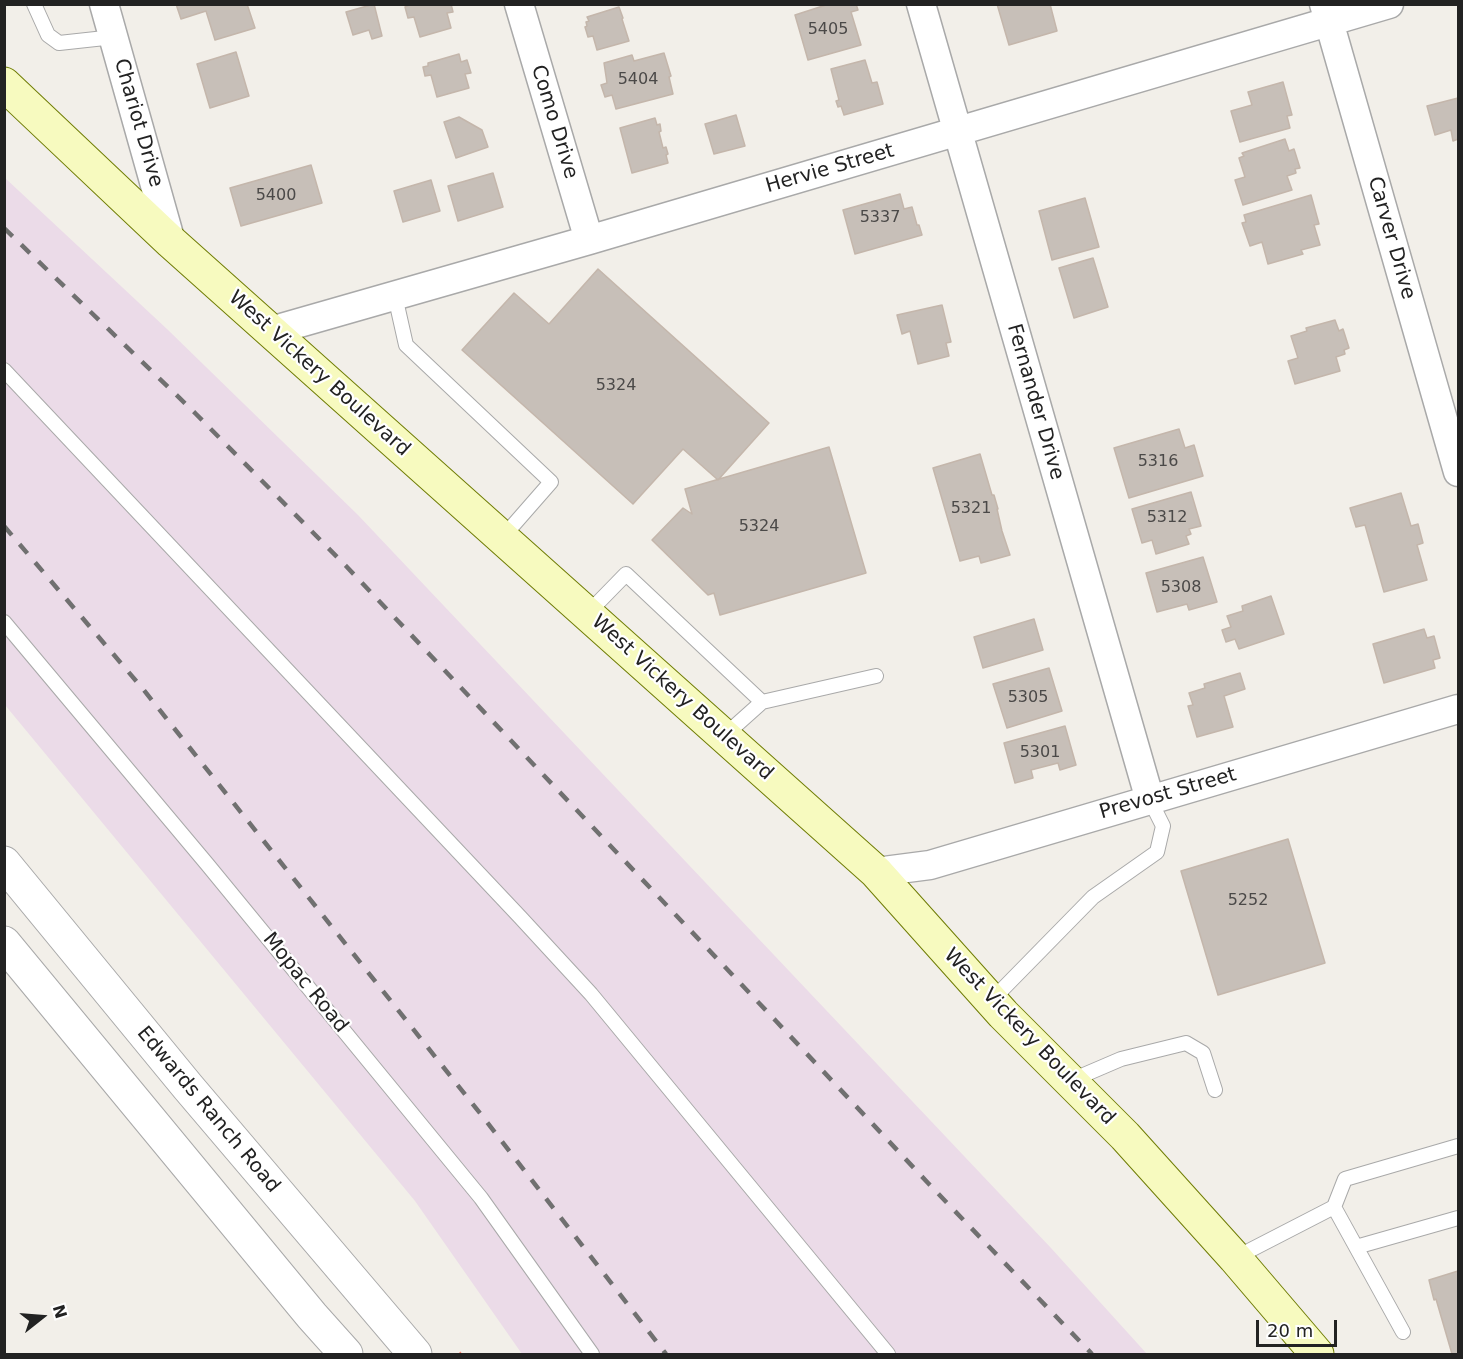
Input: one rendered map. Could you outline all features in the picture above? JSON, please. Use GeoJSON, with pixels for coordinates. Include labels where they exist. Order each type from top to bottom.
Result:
{"type":"FeatureCollection","features":[{"type":"Feature","properties":{"kind":"main road","name":"West Vickery Boulevard"},"geometry":{"type":"LineString","coordinates":[[4,84],[171,242],[876,872],[991,1001],[1125,1136],[1235,1258],[1317,1354]]}},
{"type":"Feature","properties":{"kind":"street","name":"Chariot Drive"},"geometry":{"type":"LineString","coordinates":[[104,4],[171,242]]}},
{"type":"Feature","properties":{"kind":"street","name":"Como Drive"},"geometry":{"type":"LineString","coordinates":[[519,4],[589,240]]}},
{"type":"Feature","properties":{"kind":"street","name":"Fernander Drive"},"geometry":{"type":"LineString","coordinates":[[921,4],[1150,800]]}},
{"type":"Feature","properties":{"kind":"street","name":"Hervie Street"},"geometry":{"type":"LineString","coordinates":[[272,331],[958,132],[1326,13],[1389,4]]}},
{"type":"Feature","properties":{"kind":"street","name":"Carver Drive"},"geometry":{"type":"LineString","coordinates":[[1326,13],[1458,472]]}},
{"type":"Feature","properties":{"kind":"street","name":"Prevost Street"},"geometry":{"type":"LineString","coordinates":[[876,872],[930,865],[1458,709]]}},
{"type":"Feature","properties":{"kind":"street","name":"Edwards Ranch Road"},"geometry":{"type":"LineString","coordinates":[[4,863],[188,1087],[415,1354]]}},
{"type":"Feature","properties":{"kind":"street"},"geometry":{"type":"LineString","coordinates":[[4,943],[346,1354]]}},
{"type":"Feature","properties":{"kind":"lane"},"geometry":{"type":"LineString","coordinates":[[34,4],[48,35],[59,43],[114,37]]}},
{"type":"Feature","properties":{"kind":"lane"},"geometry":{"type":"LineString","coordinates":[[395,296],[406,345],[551,482],[502,538]]}},
{"type":"Feature","properties":{"kind":"lane"},"geometry":{"type":"LineString","coordinates":[[4,369],[591,994],[888,1354]]}},
{"type":"Feature","properties":{"kind":"lane"},"geometry":{"type":"LineString","coordinates":[[587,614],[626,574],[762,702]]}},
{"type":"Feature","properties":{"kind":"lane","name":"Mopac Road"},"geometry":{"type":"LineString","coordinates":[[4,622],[481,1198],[592,1354]]}},
{"type":"Feature","properties":{"kind":"lane"},"geometry":{"type":"LineString","coordinates":[[724,736],[762,702],[876,676]]}},
{"type":"Feature","properties":{"kind":"lane"},"geometry":{"type":"LineString","coordinates":[[991,1001],[1093,897],[1157,852],[1163,826],[1150,800]]}},
{"type":"Feature","properties":{"kind":"lane"},"geometry":{"type":"LineString","coordinates":[[1070,1081],[1121,1059],[1186,1043],[1203,1053],[1215,1090]]}},
{"type":"Feature","properties":{"kind":"lane"},"geometry":{"type":"LineString","coordinates":[[1235,1258],[1334,1207],[1345,1179],[1458,1146]]}},
{"type":"Feature","properties":{"kind":"lane"},"geometry":{"type":"LineString","coordinates":[[1334,1207],[1404,1332]]}},
{"type":"Feature","properties":{"kind":"lane"},"geometry":{"type":"LineString","coordinates":[[1356,1247],[1458,1218]]}},
{"type":"Feature","properties":{"kind":"shaded area"},"geometry":{"type":"Polygon","coordinates":[[[4,177],[167,329],[358,515],[1051,1248],[1147,1354],[522,1354],[415,1201],[5,705],[4,177]]]}},
{"type":"Feature","properties":{"kind":"building"},"geometry":{"type":"Polygon","coordinates":[[[176,4],[247,4],[255,28],[215,40],[206,11],[181,19],[176,4]]]}},
{"type":"Feature","properties":{"kind":"building"},"geometry":{"type":"Polygon","coordinates":[[[374,4],[382,36],[372,39],[369,30],[353,35],[346,12],[374,4]]]}},
{"type":"Feature","properties":{"kind":"building"},"geometry":{"type":"Polygon","coordinates":[[[411,4],[451,4],[453,12],[447,13],[451,28],[420,37],[414,17],[408,18],[405,7],[411,4]]]}},
{"type":"Feature","properties":{"kind":"building"},"geometry":{"type":"Polygon","coordinates":[[[829,4],[856,4],[858,10],[851,12],[861,45],[808,60],[795,15],[829,4]]]}},
{"type":"Feature","properties":{"kind":"building"},"geometry":{"type":"Polygon","coordinates":[[[997,4],[1050,4],[1057,31],[1009,45],[997,4]]]}},
{"type":"Feature","properties":{"kind":"building"},"geometry":{"type":"Polygon","coordinates":[[[619,7],[629,41],[597,50],[593,36],[588,37],[585,27],[586,22],[589,21],[587,17],[619,7]]]}},
{"type":"Feature","properties":{"kind":"building"},"geometry":{"type":"Polygon","coordinates":[[[236,52],[249,96],[210,108],[197,64],[236,52]]]}},
{"type":"Feature","properties":{"kind":"building"},"geometry":{"type":"Polygon","coordinates":[[[664,53],[671,76],[669,77],[673,94],[616,109],[612,95],[605,97],[601,85],[607,83],[604,63],[632,55],[634,61],[664,53]]]}},
{"type":"Feature","properties":{"kind":"building"},"geometry":{"type":"Polygon","coordinates":[[[459,54],[461,62],[467,60],[471,73],[465,74],[469,88],[437,97],[431,75],[425,76],[423,67],[428,66],[428,63],[459,54]]]}},
{"type":"Feature","properties":{"kind":"building"},"geometry":{"type":"Polygon","coordinates":[[[865,60],[872,83],[877,82],[883,104],[844,115],[841,106],[838,107],[836,101],[839,100],[831,69],[865,60]]]}},
{"type":"Feature","properties":{"kind":"building"},"geometry":{"type":"Polygon","coordinates":[[[1283,82],[1292,115],[1287,116],[1290,128],[1240,142],[1231,111],[1252,105],[1248,92],[1283,82]]]}},
{"type":"Feature","properties":{"kind":"building"},"geometry":{"type":"Polygon","coordinates":[[[1458,98],[1458,139],[1453,141],[1451,130],[1435,135],[1427,106],[1458,98]]]}},
{"type":"Feature","properties":{"kind":"building"},"geometry":{"type":"Polygon","coordinates":[[[736,115],[745,146],[714,154],[705,124],[736,115]]]}},
{"type":"Feature","properties":{"kind":"building"},"geometry":{"type":"Polygon","coordinates":[[[459,117],[482,130],[488,147],[456,158],[444,122],[459,117]]]}},
{"type":"Feature","properties":{"kind":"building"},"geometry":{"type":"Polygon","coordinates":[[[655,118],[657,125],[660,124],[661,131],[659,132],[663,148],[666,147],[668,163],[632,173],[620,128],[655,118]]]}},
{"type":"Feature","properties":{"kind":"building"},"geometry":{"type":"Polygon","coordinates":[[[1285,139],[1289,151],[1294,149],[1300,168],[1295,169],[1296,173],[1287,176],[1292,190],[1243,205],[1235,180],[1245,177],[1239,158],[1244,156],[1242,153],[1285,139]]]}},
{"type":"Feature","properties":{"kind":"building"},"geometry":{"type":"Polygon","coordinates":[[[311,165],[322,203],[241,226],[230,188],[311,165]]]}},
{"type":"Feature","properties":{"kind":"building"},"geometry":{"type":"Polygon","coordinates":[[[493,173],[503,207],[458,221],[448,186],[493,173]]]}},
{"type":"Feature","properties":{"kind":"building"},"geometry":{"type":"Polygon","coordinates":[[[431,180],[440,211],[403,222],[394,191],[431,180]]]}},
{"type":"Feature","properties":{"kind":"building"},"geometry":{"type":"Polygon","coordinates":[[[900,194],[904,209],[912,207],[922,235],[855,254],[843,210],[900,194]]]}},
{"type":"Feature","properties":{"kind":"building"},"geometry":{"type":"Polygon","coordinates":[[[1311,195],[1319,224],[1314,225],[1320,245],[1301,250],[1303,254],[1268,264],[1262,242],[1250,246],[1242,223],[1246,222],[1244,215],[1311,195]]]}},
{"type":"Feature","properties":{"kind":"building"},"geometry":{"type":"Polygon","coordinates":[[[1085,198],[1099,247],[1052,260],[1039,211],[1085,198]]]}},
{"type":"Feature","properties":{"kind":"building"},"geometry":{"type":"Polygon","coordinates":[[[1093,258],[1108,307],[1074,318],[1059,268],[1093,258]]]}},
{"type":"Feature","properties":{"kind":"building"},"geometry":{"type":"Polygon","coordinates":[[[598,269],[769,423],[718,480],[683,449],[633,504],[462,350],[514,293],[549,324],[598,269]]]}},
{"type":"Feature","properties":{"kind":"building"},"geometry":{"type":"Polygon","coordinates":[[[942,305],[951,342],[946,343],[949,356],[918,364],[910,331],[902,334],[897,315],[942,305]]]}},
{"type":"Feature","properties":{"kind":"building"},"geometry":{"type":"Polygon","coordinates":[[[1335,320],[1339,331],[1343,329],[1349,348],[1344,350],[1345,354],[1336,357],[1340,371],[1295,384],[1288,361],[1298,358],[1291,336],[1307,331],[1306,328],[1335,320]]]}},
{"type":"Feature","properties":{"kind":"building"},"geometry":{"type":"Polygon","coordinates":[[[1179,429],[1185,448],[1194,445],[1203,476],[1129,498],[1114,448],[1179,429]]]}},
{"type":"Feature","properties":{"kind":"building"},"geometry":{"type":"Polygon","coordinates":[[[829,447],[866,573],[720,615],[714,593],[708,595],[652,540],[683,508],[692,514],[685,489],[829,447]]]}},
{"type":"Feature","properties":{"kind":"building"},"geometry":{"type":"Polygon","coordinates":[[[980,454],[1010,555],[981,563],[979,556],[960,561],[933,468],[980,454]]]}},
{"type":"Feature","properties":{"kind":"building"},"geometry":{"type":"Polygon","coordinates":[[[1191,492],[1201,526],[1189,529],[1191,534],[1186,536],[1189,544],[1156,554],[1152,540],[1142,543],[1132,509],[1191,492]]]}},
{"type":"Feature","properties":{"kind":"building"},"geometry":{"type":"Polygon","coordinates":[[[1401,493],[1411,526],[1418,524],[1423,543],[1417,545],[1427,580],[1384,592],[1365,525],[1356,527],[1350,508],[1401,493]]]}},
{"type":"Feature","properties":{"kind":"building"},"geometry":{"type":"Polygon","coordinates":[[[1203,557],[1217,602],[1189,610],[1187,604],[1157,612],[1146,573],[1203,557]]]}},
{"type":"Feature","properties":{"kind":"building"},"geometry":{"type":"Polygon","coordinates":[[[1271,596],[1284,634],[1239,649],[1235,639],[1226,642],[1222,630],[1231,627],[1227,616],[1243,611],[1242,606],[1271,596]]]}},
{"type":"Feature","properties":{"kind":"building"},"geometry":{"type":"Polygon","coordinates":[[[1034,619],[1043,650],[983,668],[974,637],[1034,619]]]}},
{"type":"Feature","properties":{"kind":"building"},"geometry":{"type":"Polygon","coordinates":[[[1424,629],[1427,638],[1434,636],[1440,658],[1433,660],[1435,668],[1384,683],[1373,644],[1424,629]]]}},
{"type":"Feature","properties":{"kind":"building"},"geometry":{"type":"Polygon","coordinates":[[[1049,668],[1062,711],[1007,728],[993,684],[1049,668]]]}},
{"type":"Feature","properties":{"kind":"building"},"geometry":{"type":"Polygon","coordinates":[[[1240,673],[1245,689],[1224,696],[1233,727],[1197,737],[1188,706],[1193,705],[1189,693],[1205,688],[1204,684],[1240,673]]]}},
{"type":"Feature","properties":{"kind":"building"},"geometry":{"type":"Polygon","coordinates":[[[1065,726],[1076,765],[1060,770],[1058,763],[1031,770],[1033,778],[1015,783],[1004,743],[1065,726]]]}},
{"type":"Feature","properties":{"kind":"building"},"geometry":{"type":"Polygon","coordinates":[[[1288,839],[1325,963],[1218,995],[1181,871],[1288,839]]]}},
{"type":"Feature","properties":{"kind":"building"},"geometry":{"type":"Polygon","coordinates":[[[1458,1271],[1458,1354],[1452,1354],[1429,1280],[1458,1271]]]}},
{"type":"Feature","properties":{"kind":"railway"},"geometry":{"type":"LineString","coordinates":[[4,228],[196,414],[346,566],[1092,1354]]}},
{"type":"Feature","properties":{"kind":"railway"},"geometry":{"type":"LineString","coordinates":[[4,526],[143,689],[483,1117],[666,1354]]}}]}
